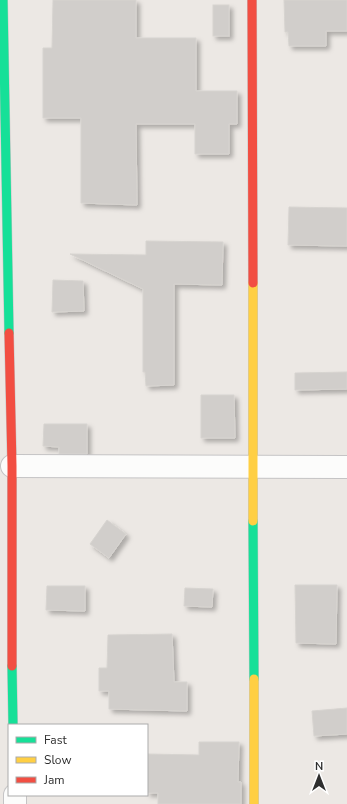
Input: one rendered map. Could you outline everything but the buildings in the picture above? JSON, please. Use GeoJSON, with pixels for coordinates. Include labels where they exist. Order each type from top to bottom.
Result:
{"type":"FeatureCollection","features":[{"type":"Feature","properties":{"kind":"street"},"geometry":{"type":"LineString","coordinates":[[2,0],[12,466],[5,581],[13,724]]}},
{"type":"Feature","properties":{"kind":"street"},"geometry":{"type":"LineString","coordinates":[[252,0],[254,804]]}},
{"type":"Feature","properties":{"kind":"street"},"geometry":{"type":"LineString","coordinates":[[12,466],[347,467]]}},
{"type":"Feature","properties":{"kind":"traffic: fast"},"geometry":{"type":"LineString","coordinates":[[3,0],[9,333]]}},
{"type":"Feature","properties":{"kind":"traffic: fast"},"geometry":{"type":"LineString","coordinates":[[253,521],[254,679]]}},
{"type":"Feature","properties":{"kind":"traffic: fast"},"geometry":{"type":"LineString","coordinates":[[12,666],[13,724]]}},
{"type":"Feature","properties":{"kind":"traffic: slow"},"geometry":{"type":"LineString","coordinates":[[253,283],[253,521]]}},
{"type":"Feature","properties":{"kind":"traffic: slow"},"geometry":{"type":"LineString","coordinates":[[254,679],[254,804]]}},
{"type":"Feature","properties":{"kind":"traffic: jam"},"geometry":{"type":"LineString","coordinates":[[252,0],[253,283]]}},
{"type":"Feature","properties":{"kind":"traffic: jam"},"geometry":{"type":"LineString","coordinates":[[9,333],[12,466],[12,666]]}}]}
